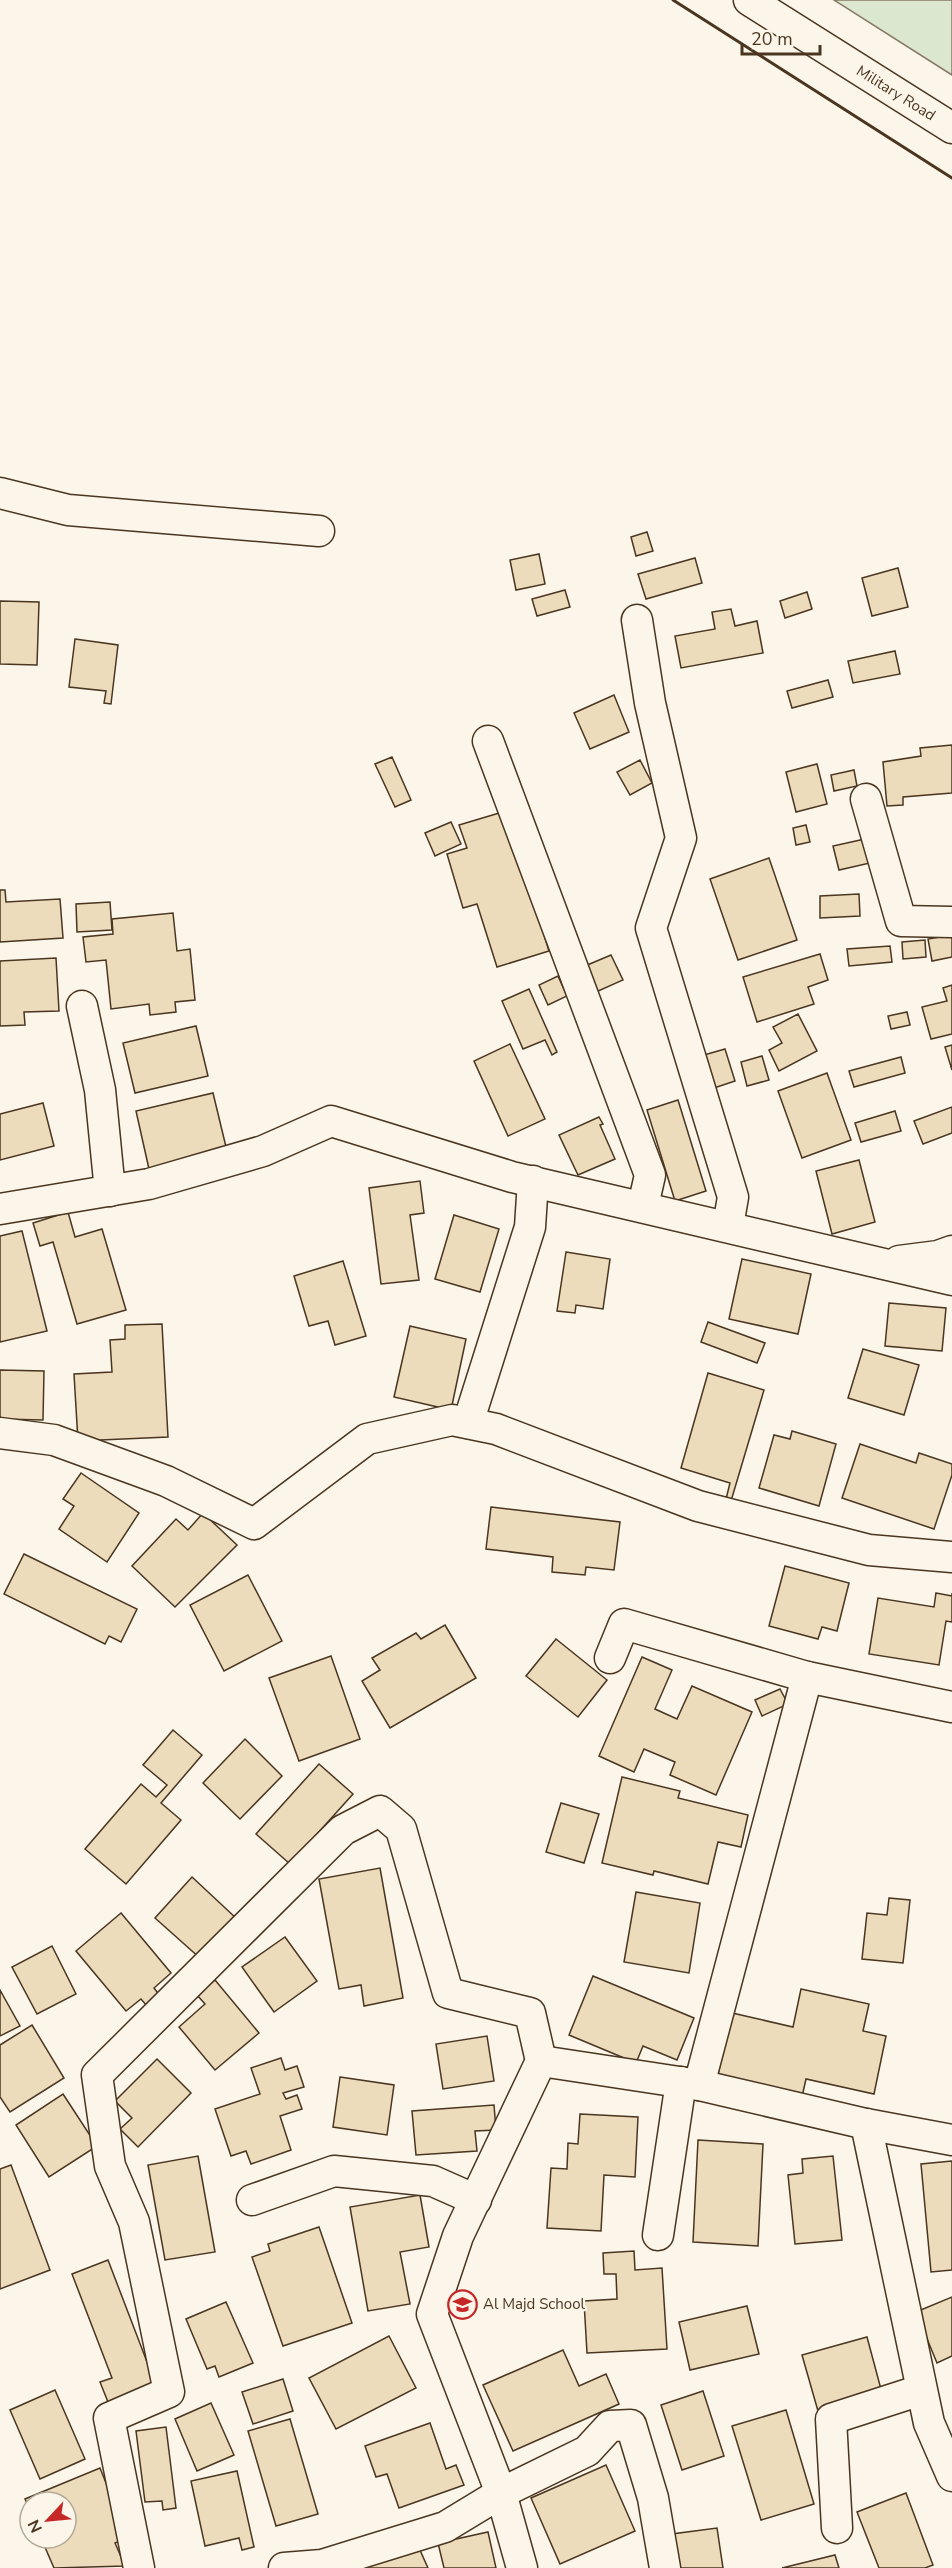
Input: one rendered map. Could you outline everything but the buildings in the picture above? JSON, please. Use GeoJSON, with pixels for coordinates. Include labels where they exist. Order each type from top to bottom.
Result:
{"type":"FeatureCollection","features":[{"type":"Feature","properties":{"kind":"street","name":"Military Road"},"geometry":{"type":"LineString","coordinates":[[749,0],[952,128]]}},
{"type":"Feature","properties":{"kind":"street"},"geometry":{"type":"LineString","coordinates":[[0,493],[68,510],[319,531]]}},
{"type":"Feature","properties":{"kind":"street"},"geometry":{"type":"LineString","coordinates":[[637,620],[650,703],[681,838],[651,928],[733,1197],[728,1226]]}},
{"type":"Feature","properties":{"kind":"street"},"geometry":{"type":"LineString","coordinates":[[488,741],[650,1175],[643,1206]]}},
{"type":"Feature","properties":{"kind":"street"},"geometry":{"type":"LineString","coordinates":[[866,799],[901,921],[952,922]]}},
{"type":"Feature","properties":{"kind":"street"},"geometry":{"type":"LineString","coordinates":[[82,1006],[100,1089],[110,1191]]}},
{"type":"Feature","properties":{"kind":"street"},"geometry":{"type":"LineString","coordinates":[[0,1209],[149,1184],[263,1151],[331,1121],[533,1181],[728,1226],[874,1264],[952,1280]]}},
{"type":"Feature","properties":{"kind":"street"},"geometry":{"type":"LineString","coordinates":[[468,1423],[530,1227],[533,1181]]}},
{"type":"Feature","properties":{"kind":"street"},"geometry":{"type":"LineString","coordinates":[[874,1264],[938,1256],[952,1251]]}},
{"type":"Feature","properties":{"kind":"street"},"geometry":{"type":"LineString","coordinates":[[0,1433],[54,1440],[166,1481],[254,1524],[367,1439],[452,1420],[496,1429],[698,1506],[869,1550],[952,1557]]}},
{"type":"Feature","properties":{"kind":"street"},"geometry":{"type":"LineString","coordinates":[[610,1658],[624,1624],[807,1677],[952,1707]]}},
{"type":"Feature","properties":{"kind":"street"},"geometry":{"type":"LineString","coordinates":[[658,2235],[690,2084],[807,1677]]}},
{"type":"Feature","properties":{"kind":"street"},"geometry":{"type":"LineString","coordinates":[[139,2568],[109,2418],[169,2392],[134,2222],[110,2166],[98,2075],[343,1830],[380,1811],[401,1829],[448,1993],[530,2013],[541,2061],[458,2236],[432,2314],[501,2493],[522,2568]]}},
{"type":"Feature","properties":{"kind":"street"},"geometry":{"type":"LineString","coordinates":[[541,2061],[690,2084],[866,2124],[952,2140]]}},
{"type":"Feature","properties":{"kind":"street"},"geometry":{"type":"LineString","coordinates":[[866,2124],[929,2423],[952,2476]]}},
{"type":"Feature","properties":{"kind":"street"},"geometry":{"type":"LineString","coordinates":[[252,2200],[334,2171],[433,2181],[476,2200]]}},
{"type":"Feature","properties":{"kind":"street"},"geometry":{"type":"LineString","coordinates":[[837,2528],[831,2419],[921,2390]]}},
{"type":"Feature","properties":{"kind":"street"},"geometry":{"type":"LineString","coordinates":[[284,2568],[322,2565],[445,2527],[501,2493],[587,2451],[610,2426],[631,2425],[653,2498],[665,2568]]}},
{"type":"Feature","properties":{"kind":"green space"},"geometry":{"type":"Polygon","coordinates":[[[834,0],[952,0],[952,75],[834,0]]]}},
{"type":"Feature","properties":{"kind":"wall"},"geometry":{"type":"LineString","coordinates":[[673,0],[952,178]]}},
{"type":"Feature","properties":{"kind":"place","name":"Al Majd School"},"geometry":{"type":"Point","coordinates":[462,2304]}}]}
